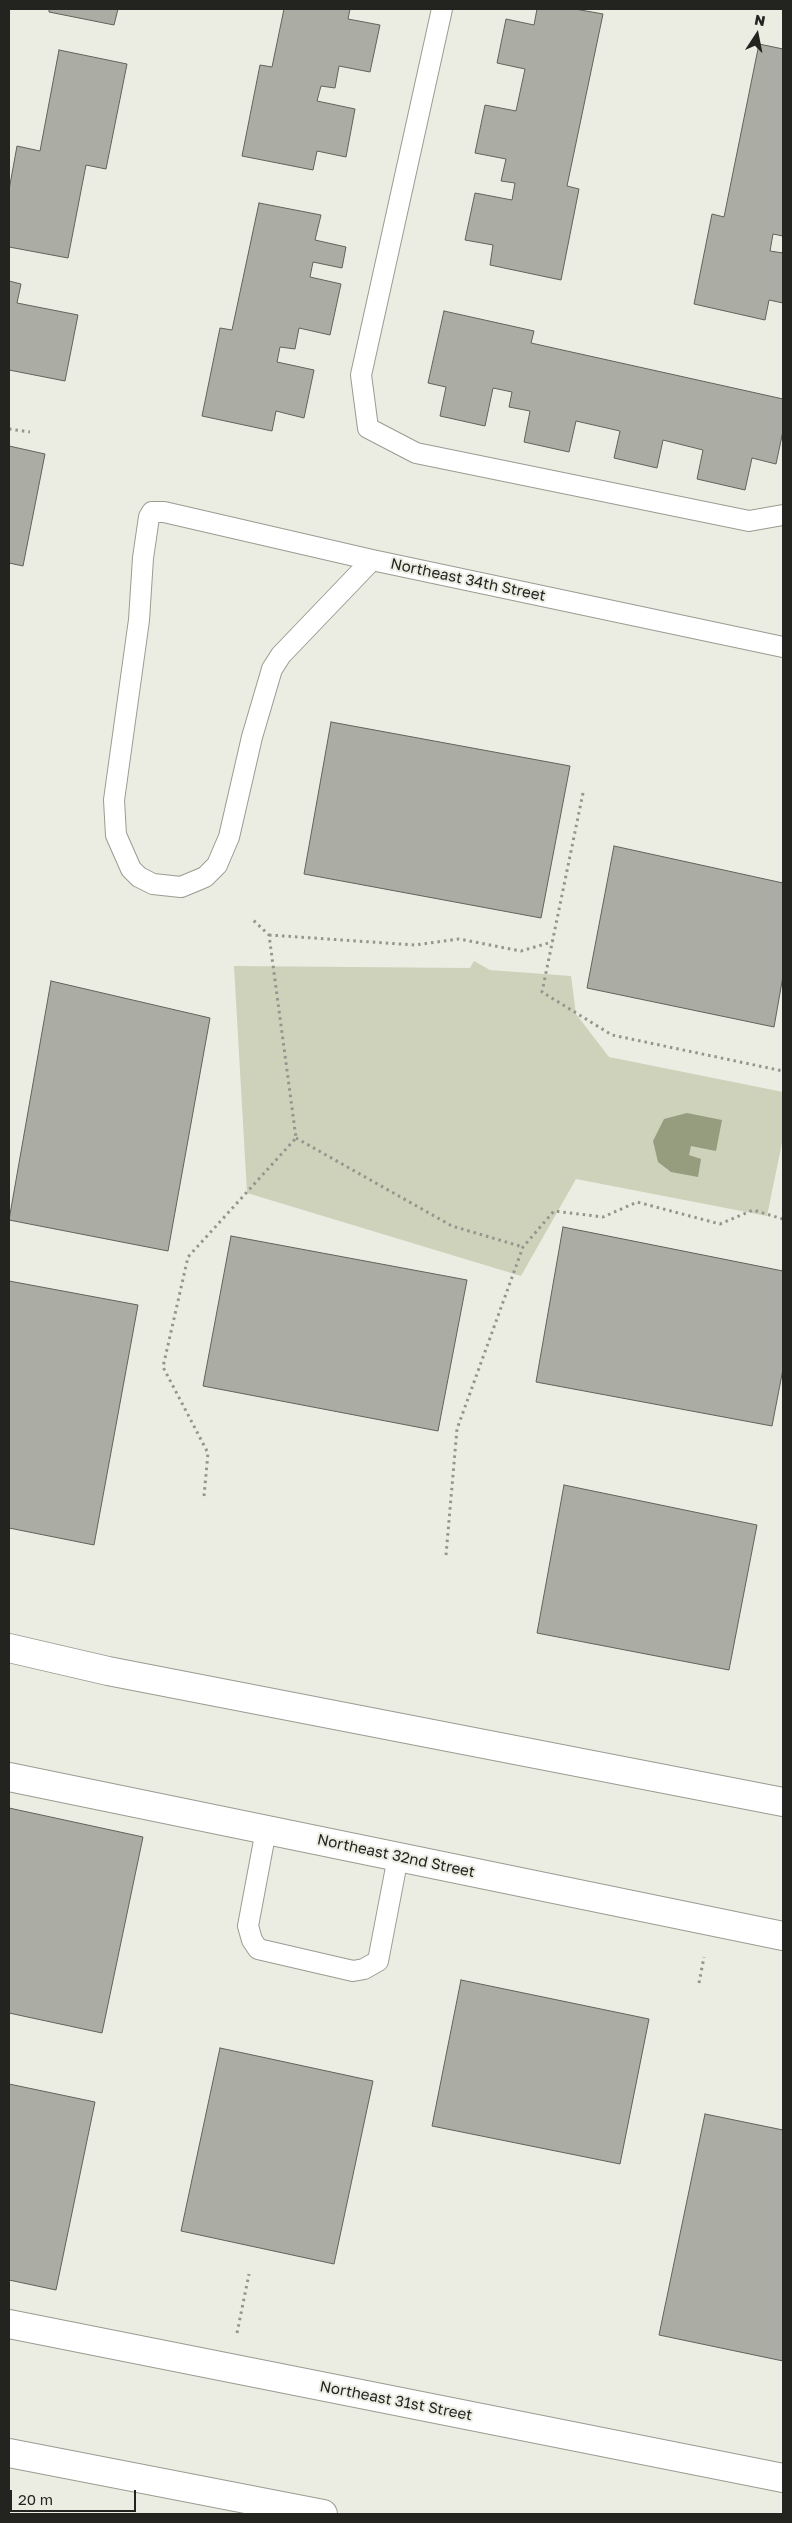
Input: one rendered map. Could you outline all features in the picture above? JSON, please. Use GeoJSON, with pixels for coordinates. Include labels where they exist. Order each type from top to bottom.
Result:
{"type":"FeatureCollection","features":[{"type":"Feature","properties":{"kind":"street"},"geometry":{"type":"LineString","coordinates":[[9,1648],[108,1670],[783,1802]]}},
{"type":"Feature","properties":{"kind":"street","name":"Northeast 32nd Street"},"geometry":{"type":"LineString","coordinates":[[9,1777],[783,1936]]}},
{"type":"Feature","properties":{"kind":"street","name":"Northeast 31st Street"},"geometry":{"type":"LineString","coordinates":[[9,2324],[783,2478]]}},
{"type":"Feature","properties":{"kind":"street"},"geometry":{"type":"LineString","coordinates":[[9,2453],[323,2514]]}},
{"type":"Feature","properties":{"kind":"lane"},"geometry":{"type":"LineString","coordinates":[[442,9],[361,374],[368,428],[416,453],[749,521],[783,515]]}},
{"type":"Feature","properties":{"kind":"lane","name":"Northeast 34th Street"},"geometry":{"type":"LineString","coordinates":[[372,560],[280,655],[272,669],[252,737],[229,837],[217,864],[205,877],[181,887],[154,884],[139,877],[131,869],[116,835],[114,800],[139,620],[143,558],[149,518],[152,512],[164,512],[372,560],[783,647]]}},
{"type":"Feature","properties":{"kind":"lane"},"geometry":{"type":"LineString","coordinates":[[266,1830],[248,1926],[252,1940],[258,1950],[353,1971],[364,1969],[378,1961],[398,1857]]}},
{"type":"Feature","properties":{"kind":"path"},"geometry":{"type":"LineString","coordinates":[[9,429],[30,432]]}},
{"type":"Feature","properties":{"kind":"path"},"geometry":{"type":"LineString","coordinates":[[583,793],[542,992],[612,1035],[783,1071]]}},
{"type":"Feature","properties":{"kind":"path"},"geometry":{"type":"LineString","coordinates":[[204,1496],[208,1453],[163,1367],[188,1257],[296,1138],[269,935],[251,918]]}},
{"type":"Feature","properties":{"kind":"path"},"geometry":{"type":"LineString","coordinates":[[269,935],[415,945],[459,939],[521,951],[552,942]]}},
{"type":"Feature","properties":{"kind":"path"},"geometry":{"type":"LineString","coordinates":[[296,1138],[452,1226],[523,1247]]}},
{"type":"Feature","properties":{"kind":"path"},"geometry":{"type":"LineString","coordinates":[[446,1555],[457,1429],[523,1247],[554,1210],[603,1217],[637,1202],[720,1224],[753,1210],[783,1219]]}},
{"type":"Feature","properties":{"kind":"path"},"geometry":{"type":"LineString","coordinates":[[698,1983],[700,1974]]}},
{"type":"Feature","properties":{"kind":"path"},"geometry":{"type":"LineString","coordinates":[[244,2297],[249,2274]]}},
{"type":"Feature","properties":{"kind":"shaded area"},"geometry":{"type":"Polygon","coordinates":[[[474,961],[490,970],[571,976],[576,1014],[609,1057],[783,1092],[783,1138],[767,1216],[576,1179],[521,1276],[247,1193],[234,966],[470,968],[474,961]]]}},
{"type":"Feature","properties":{"kind":"shaded area"},"geometry":{"type":"Polygon","coordinates":[[[687,1113],[722,1120],[716,1151],[691,1146],[689,1155],[701,1159],[698,1177],[671,1172],[658,1162],[653,1141],[664,1119],[687,1113]]]}},
{"type":"Feature","properties":{"kind":"building"},"geometry":{"type":"Polygon","coordinates":[[[49,9],[118,9],[114,25],[49,12],[49,9]]]}},
{"type":"Feature","properties":{"kind":"building"},"geometry":{"type":"Polygon","coordinates":[[[284,9],[350,9],[348,19],[380,25],[370,72],[339,66],[335,88],[321,86],[317,101],[355,109],[346,157],[317,151],[313,170],[242,156],[260,65],[272,67],[284,9]]]}},
{"type":"Feature","properties":{"kind":"building"},"geometry":{"type":"Polygon","coordinates":[[[537,9],[575,9],[603,14],[567,186],[579,189],[561,280],[490,265],[493,245],[465,240],[475,193],[512,200],[515,183],[501,181],[506,159],[475,153],[485,105],[516,111],[525,69],[497,63],[506,19],[534,25],[537,9]]]}},
{"type":"Feature","properties":{"kind":"building"},"geometry":{"type":"Polygon","coordinates":[[[759,44],[783,49],[783,236],[773,234],[770,251],[783,253],[783,303],[769,300],[765,320],[694,304],[712,214],[724,217],[759,44]]]}},
{"type":"Feature","properties":{"kind":"building"},"geometry":{"type":"Polygon","coordinates":[[[59,50],[127,64],[106,169],[86,165],[68,258],[9,247],[9,190],[17,146],[40,151],[59,50]]]}},
{"type":"Feature","properties":{"kind":"building"},"geometry":{"type":"Polygon","coordinates":[[[259,203],[321,215],[315,240],[346,247],[342,268],[313,262],[310,277],[341,284],[330,335],[299,328],[295,349],[280,347],[277,362],[314,370],[304,418],[276,411],[272,431],[202,416],[220,328],[232,330],[259,203]]]}},
{"type":"Feature","properties":{"kind":"building"},"geometry":{"type":"Polygon","coordinates":[[[9,281],[21,284],[17,303],[78,315],[65,381],[9,370],[9,281]]]}},
{"type":"Feature","properties":{"kind":"building"},"geometry":{"type":"Polygon","coordinates":[[[444,311],[534,331],[531,343],[783,399],[783,431],[776,464],[752,458],[745,490],[697,479],[703,450],[663,440],[657,468],[614,458],[620,431],[576,421],[569,452],[524,442],[530,411],[509,407],[512,392],[493,388],[485,426],[440,416],[446,387],[428,383],[444,311]]]}},
{"type":"Feature","properties":{"kind":"building"},"geometry":{"type":"Polygon","coordinates":[[[9,446],[45,454],[23,566],[9,563],[9,446]]]}},
{"type":"Feature","properties":{"kind":"building"},"geometry":{"type":"Polygon","coordinates":[[[331,722],[570,766],[541,918],[304,874],[331,722]]]}},
{"type":"Feature","properties":{"kind":"building"},"geometry":{"type":"Polygon","coordinates":[[[614,846],[783,883],[783,976],[774,1027],[587,988],[614,846]]]}},
{"type":"Feature","properties":{"kind":"building"},"geometry":{"type":"Polygon","coordinates":[[[51,981],[210,1018],[168,1251],[9,1220],[51,981]]]}},
{"type":"Feature","properties":{"kind":"building"},"geometry":{"type":"Polygon","coordinates":[[[563,1227],[783,1271],[783,1369],[772,1426],[536,1382],[563,1227]]]}},
{"type":"Feature","properties":{"kind":"building"},"geometry":{"type":"Polygon","coordinates":[[[231,1236],[467,1280],[438,1431],[203,1386],[231,1236]]]}},
{"type":"Feature","properties":{"kind":"building"},"geometry":{"type":"Polygon","coordinates":[[[9,1281],[138,1305],[94,1545],[9,1528],[9,1281]]]}},
{"type":"Feature","properties":{"kind":"building"},"geometry":{"type":"Polygon","coordinates":[[[564,1485],[757,1525],[729,1670],[537,1633],[564,1485]]]}},
{"type":"Feature","properties":{"kind":"building"},"geometry":{"type":"Polygon","coordinates":[[[9,1808],[143,1837],[102,2033],[9,2013],[9,1808]]]}},
{"type":"Feature","properties":{"kind":"building"},"geometry":{"type":"Polygon","coordinates":[[[461,1980],[649,2019],[620,2164],[432,2126],[461,1980]]]}},
{"type":"Feature","properties":{"kind":"building"},"geometry":{"type":"Polygon","coordinates":[[[220,2048],[373,2081],[334,2264],[181,2231],[220,2048]]]}},
{"type":"Feature","properties":{"kind":"building"},"geometry":{"type":"Polygon","coordinates":[[[9,2084],[95,2102],[56,2290],[9,2280],[9,2084]]]}},
{"type":"Feature","properties":{"kind":"building"},"geometry":{"type":"Polygon","coordinates":[[[705,2114],[783,2130],[783,2361],[659,2335],[705,2114]]]}}]}
